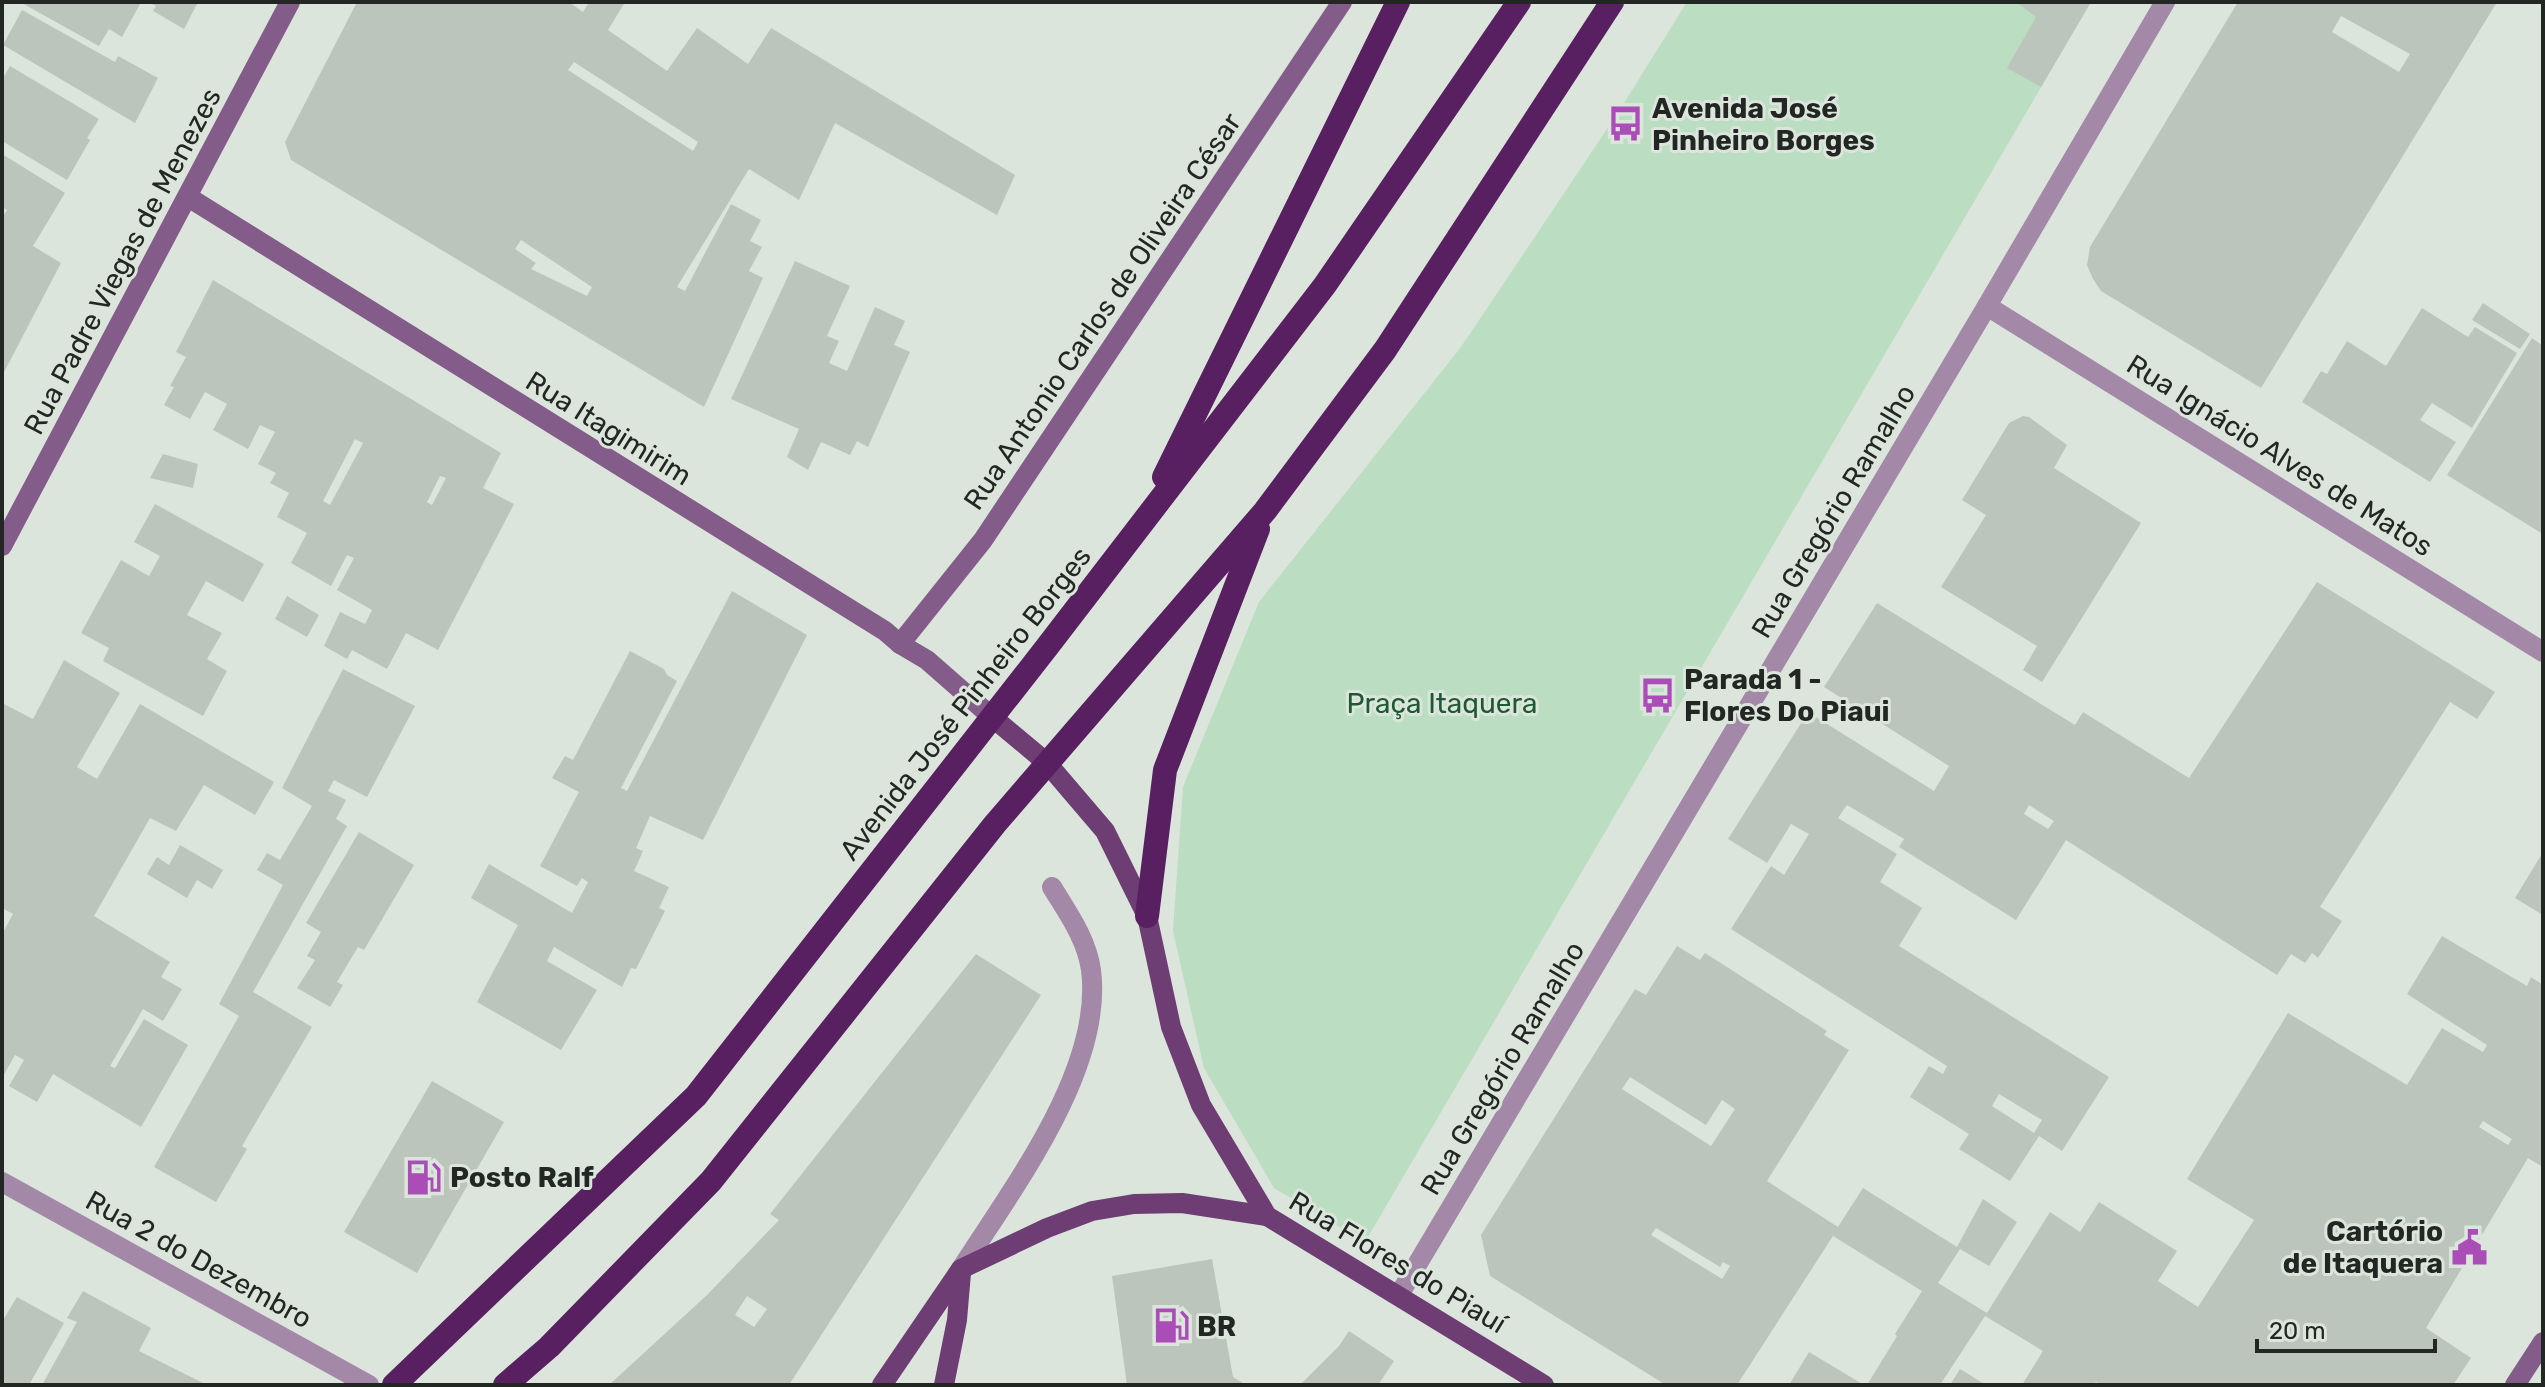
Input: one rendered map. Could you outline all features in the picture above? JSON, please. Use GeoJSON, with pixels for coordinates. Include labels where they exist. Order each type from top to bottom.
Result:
{"type":"FeatureCollection","features":[{"type":"Feature","properties":{"kind":"highway"},"geometry":{"type":"LineString","coordinates":[[1134,536],[1398,2]]}},
{"type":"Feature","properties":{"kind":"highway","name":"Avenida José Pinheiro Borges"},"geometry":{"type":"LineString","coordinates":[[394,1385],[696,1096],[1134,536],[1325,285],[1519,2]]}},
{"type":"Feature","properties":{"kind":"highway"},"geometry":{"type":"LineString","coordinates":[[505,1385],[549,1347],[711,1181],[995,824],[1265,511],[1385,350],[1612,2]]}},
{"type":"Feature","properties":{"kind":"highway"},"geometry":{"type":"LineString","coordinates":[[1147,916],[1165,770],[1265,511]]}},
{"type":"Feature","properties":{"kind":"main road","name":"Rua Flores do Piauí"},"geometry":{"type":"LineString","coordinates":[[992,717],[1047,763],[1105,831],[1147,916],[1171,1027],[1201,1105],[1267,1216],[1544,1385]]}},
{"type":"Feature","properties":{"kind":"main road"},"geometry":{"type":"LineString","coordinates":[[882,1385],[961,1269],[1047,1228],[1092,1211],[1134,1204],[1182,1203],[1267,1216]]}},
{"type":"Feature","properties":{"kind":"main road"},"geometry":{"type":"LineString","coordinates":[[944,1385],[957,1320],[961,1269]]}},
{"type":"Feature","properties":{"kind":"street","name":"Rua Padre Viegas de Menezes"},"geometry":{"type":"LineString","coordinates":[[2,546],[290,2]]}},
{"type":"Feature","properties":{"kind":"street","name":"Rua Antonio Carlos de Oliveira César"},"geometry":{"type":"LineString","coordinates":[[900,644],[983,540],[1342,2]]}},
{"type":"Feature","properties":{"kind":"street","name":"Rua Gregório Ramalho"},"geometry":{"type":"LineString","coordinates":[[1399,1295],[2165,2]]}},
{"type":"Feature","properties":{"kind":"street","name":"Rua Itagimirim"},"geometry":{"type":"LineString","coordinates":[[188,197],[885,631],[927,660],[992,717]]}},
{"type":"Feature","properties":{"kind":"street","name":"Rua Ignácio Alves de Matos"},"geometry":{"type":"LineString","coordinates":[[1987,306],[2543,652]]}},
{"type":"Feature","properties":{"kind":"street"},"geometry":{"type":"LineString","coordinates":[[961,1269],[1038,1147],[1079,1064],[1090,1013],[1091,969],[1081,936],[1052,887]]}},
{"type":"Feature","properties":{"kind":"street","name":"Rua 2 do Dezembro"},"geometry":{"type":"LineString","coordinates":[[2,1182],[369,1385]]}},
{"type":"Feature","properties":{"kind":"street"},"geometry":{"type":"LineString","coordinates":[[2515,1385],[2543,1342]]}},
{"type":"Feature","properties":{"kind":"green space","name":"Praça Itaquera"},"geometry":{"type":"Polygon","coordinates":[[[1687,2],[2091,2],[1365,1242],[1274,1188],[1204,1068],[1173,931],[1183,787],[1259,602],[1461,347],[1619,111],[1687,2]]]}},
{"type":"Feature","properties":{"kind":"building"},"geometry":{"type":"Polygon","coordinates":[[[20,2],[140,4],[122,37],[109,29],[99,46],[20,2]]]}},
{"type":"Feature","properties":{"kind":"building"},"geometry":{"type":"Polygon","coordinates":[[[148,2],[198,2],[184,29],[153,11],[156,6],[148,2]]]}},
{"type":"Feature","properties":{"kind":"building"},"geometry":{"type":"Polygon","coordinates":[[[357,2],[569,2],[583,12],[589,2],[625,2],[608,30],[667,71],[697,28],[748,64],[771,28],[1015,175],[997,215],[835,123],[799,200],[749,169],[677,287],[685,291],[731,204],[761,220],[750,241],[762,247],[749,271],[763,278],[704,407],[291,160],[285,142],[357,2]],[[574,62],[568,70],[693,151],[698,142],[574,62]],[[521,240],[515,249],[536,263],[531,269],[587,296],[592,287],[521,240]]]}},
{"type":"Feature","properties":{"kind":"building"},"geometry":{"type":"Polygon","coordinates":[[[2016,2],[2091,2],[2041,87],[2007,68],[2036,17],[2016,2]]]}},
{"type":"Feature","properties":{"kind":"building"},"geometry":{"type":"Polygon","coordinates":[[[2238,2],[2497,2],[2261,388],[2101,291],[2087,265],[2090,247],[2238,2]],[[2341,16],[2332,32],[2399,72],[2410,54],[2341,16]]]}},
{"type":"Feature","properties":{"kind":"building"},"geometry":{"type":"Polygon","coordinates":[[[22,10],[115,62],[118,56],[158,78],[135,123],[3,45],[22,10]]]}},
{"type":"Feature","properties":{"kind":"building"},"geometry":{"type":"Polygon","coordinates":[[[10,66],[99,119],[67,180],[2,141],[2,80],[10,66]]]}},
{"type":"Feature","properties":{"kind":"building"},"geometry":{"type":"Polygon","coordinates":[[[2,154],[65,193],[33,246],[61,263],[2,376],[2,218],[7,210],[2,207],[2,154]]]}},
{"type":"Feature","properties":{"kind":"building"},"geometry":{"type":"Polygon","coordinates":[[[795,261],[850,286],[827,336],[839,341],[829,363],[847,371],[875,307],[905,321],[894,345],[910,352],[868,447],[857,441],[850,455],[821,442],[808,470],[787,457],[799,429],[731,399],[795,261]]]}},
{"type":"Feature","properties":{"kind":"building"},"geometry":{"type":"Polygon","coordinates":[[[213,280],[501,453],[483,488],[514,504],[438,650],[406,633],[387,669],[352,650],[347,659],[324,646],[340,612],[365,624],[372,610],[337,590],[354,558],[347,555],[331,586],[291,563],[307,533],[277,517],[289,493],[270,483],[276,473],[258,464],[275,432],[260,425],[248,449],[213,430],[227,404],[205,392],[190,419],[164,405],[174,387],[170,386],[186,357],[176,352],[213,280]],[[355,439],[323,501],[330,505],[363,443],[355,439]],[[440,476],[427,502],[432,505],[446,478],[440,476]]]}},
{"type":"Feature","properties":{"kind":"building"},"geometry":{"type":"Polygon","coordinates":[[[2483,303],[2530,334],[2520,349],[2472,320],[2483,303]]]}},
{"type":"Feature","properties":{"kind":"building"},"geometry":{"type":"Polygon","coordinates":[[[2422,308],[2468,337],[2475,327],[2517,353],[2472,428],[2432,403],[2420,420],[2456,442],[2430,482],[2302,402],[2321,371],[2327,374],[2347,341],[2386,366],[2422,308]]]}},
{"type":"Feature","properties":{"kind":"building"},"geometry":{"type":"Polygon","coordinates":[[[2532,338],[2543,346],[2543,534],[2447,475],[2532,338]]]}},
{"type":"Feature","properties":{"kind":"building"},"geometry":{"type":"Polygon","coordinates":[[[2023,416],[2029,417],[2067,445],[2054,468],[2141,523],[2042,682],[2023,670],[2037,646],[1941,587],[1986,515],[1962,500],[2009,423],[2023,416]]]}},
{"type":"Feature","properties":{"kind":"building"},"geometry":{"type":"Polygon","coordinates":[[[163,454],[198,464],[193,488],[150,478],[163,454]]]}},
{"type":"Feature","properties":{"kind":"building"},"geometry":{"type":"Polygon","coordinates":[[[155,504],[264,564],[243,602],[206,581],[187,615],[222,633],[207,659],[227,671],[203,716],[103,661],[109,648],[81,633],[121,560],[149,576],[160,556],[134,542],[155,504]]]}},
{"type":"Feature","properties":{"kind":"building"},"geometry":{"type":"Polygon","coordinates":[[[2317,582],[2495,692],[2477,719],[2450,702],[2320,907],[2342,921],[2318,958],[2312,953],[2305,963],[2291,954],[2277,975],[2066,840],[2016,920],[1899,847],[1904,839],[1847,805],[1838,818],[1897,854],[1880,882],[1922,908],[1899,946],[2109,1077],[2062,1151],[2039,1136],[2010,1181],[1959,1149],[1969,1134],[1910,1097],[1929,1066],[1943,1074],[1947,1066],[1731,929],[1771,866],[1784,875],[1809,834],[1791,824],[1767,863],[1728,839],[1808,712],[1934,791],[1949,766],[1824,687],[1877,603],[2075,725],[2083,712],[2189,778],[2317,582]],[[2029,805],[2024,814],[2048,829],[2054,821],[2029,805]],[[1999,1094],[1992,1106],[2034,1133],[2042,1120],[1999,1094]]]}},
{"type":"Feature","properties":{"kind":"building"},"geometry":{"type":"Polygon","coordinates":[[[732,591],[807,635],[703,840],[650,816],[636,848],[643,851],[634,871],[669,887],[659,908],[665,911],[636,969],[631,968],[622,987],[554,947],[547,961],[597,990],[561,1050],[477,1002],[518,925],[471,898],[489,864],[572,913],[588,882],[582,878],[577,886],[540,866],[579,792],[552,778],[565,756],[573,760],[630,651],[664,669],[677,681],[621,788],[627,791],[732,591]]]}},
{"type":"Feature","properties":{"kind":"building"},"geometry":{"type":"Polygon","coordinates":[[[287,596],[319,615],[307,637],[275,619],[287,596]]]}},
{"type":"Feature","properties":{"kind":"building"},"geometry":{"type":"Polygon","coordinates":[[[64,660],[120,693],[77,767],[97,779],[140,704],[274,782],[255,815],[204,785],[176,831],[150,818],[94,916],[170,962],[161,977],[182,989],[163,1021],[143,1009],[110,1066],[115,1068],[144,1019],[188,1045],[141,1127],[53,1074],[37,1102],[9,1086],[24,1060],[15,1055],[2,1078],[2,934],[13,914],[2,908],[2,703],[33,719],[64,660]]]}},
{"type":"Feature","properties":{"kind":"building"},"geometry":{"type":"Polygon","coordinates":[[[343,669],[415,706],[367,797],[334,780],[328,791],[346,800],[336,819],[347,826],[253,992],[312,1027],[242,1146],[247,1149],[216,1202],[154,1167],[239,1016],[219,1004],[283,885],[257,870],[267,853],[280,860],[312,806],[282,788],[343,669]]]}},
{"type":"Feature","properties":{"kind":"building"},"geometry":{"type":"Polygon","coordinates":[[[359,832],[414,865],[364,950],[358,947],[337,982],[343,985],[330,1007],[297,988],[315,960],[307,956],[321,932],[306,923],[359,832]]]}},
{"type":"Feature","properties":{"kind":"building"},"geometry":{"type":"Polygon","coordinates":[[[180,845],[223,870],[212,889],[197,880],[187,898],[147,874],[157,857],[169,865],[180,845]]]}},
{"type":"Feature","properties":{"kind":"building"},"geometry":{"type":"Polygon","coordinates":[[[2543,852],[2543,915],[2515,898],[2543,852]]]}},
{"type":"Feature","properties":{"kind":"building"},"geometry":{"type":"Polygon","coordinates":[[[2442,936],[2527,986],[2531,977],[2543,985],[2543,1167],[2528,1158],[2426,1328],[2471,1358],[2453,1385],[2101,1385],[2096,1382],[2093,1385],[2022,1385],[2043,1351],[1985,1316],[1940,1385],[1867,1385],[1922,1291],[1833,1236],[1737,1385],[1666,1385],[1490,1276],[1481,1235],[1635,989],[1646,995],[1677,946],[1700,960],[1705,953],[1827,1031],[1824,1035],[1849,1050],[1767,1181],[1838,1227],[1863,1188],[1957,1247],[1983,1199],[2017,1222],[1989,1266],[1960,1249],[1938,1283],[1987,1313],[2050,1212],[2080,1232],[2099,1202],[2177,1251],[2158,1281],[2198,1307],[2254,1220],[2187,1179],[2288,1013],[2407,1085],[2442,1028],[2483,1052],[2487,1045],[2407,994],[2442,936]],[[1630,1077],[1622,1089],[1711,1146],[1735,1109],[1722,1100],[1706,1125],[1630,1077]],[[2483,1121],[2479,1127],[2508,1145],[2512,1139],[2483,1121]],[[1656,1228],[1651,1235],[1722,1279],[1730,1266],[1723,1262],[1720,1267],[1656,1228]]]}},
{"type":"Feature","properties":{"kind":"building"},"geometry":{"type":"Polygon","coordinates":[[[976,954],[1041,995],[789,1385],[609,1385],[707,1295],[779,1220],[770,1214],[976,954]],[[747,1296],[735,1315],[754,1327],[767,1309],[747,1296]]]}},
{"type":"Feature","properties":{"kind":"building","name":"Posto Ralf"},"geometry":{"type":"Polygon","coordinates":[[[432,1081],[504,1122],[417,1273],[344,1232],[432,1081]]]}},
{"type":"Feature","properties":{"kind":"building","name":"BR"},"geometry":{"type":"Polygon","coordinates":[[[1212,1259],[1233,1377],[1246,1385],[1127,1385],[1112,1276],[1212,1259]]]}},
{"type":"Feature","properties":{"kind":"building"},"geometry":{"type":"Polygon","coordinates":[[[83,1291],[151,1328],[139,1351],[207,1385],[42,1385],[77,1322],[67,1318],[83,1291]]]}},
{"type":"Feature","properties":{"kind":"building"},"geometry":{"type":"Polygon","coordinates":[[[17,1297],[64,1323],[29,1385],[2,1385],[2,1322],[17,1297]]]}},
{"type":"Feature","properties":{"kind":"building"},"geometry":{"type":"Polygon","coordinates":[[[1349,1331],[1394,1361],[1378,1385],[1300,1385],[1339,1346],[1349,1331]]]}},
{"type":"Feature","properties":{"kind":"building"},"geometry":{"type":"Polygon","coordinates":[[[1809,1352],[1864,1385],[1789,1385],[1809,1352]]]}},
{"type":"Feature","properties":{"kind":"building"},"geometry":{"type":"Polygon","coordinates":[[[1960,1369],[1986,1385],[1950,1385],[1960,1369]]]}},
{"type":"Feature","properties":{"kind":"place","name":"Avenida José Pinheiro Borges"},"geometry":{"type":"Point","coordinates":[1626,124]}},
{"type":"Feature","properties":{"kind":"place","name":"Parada 1 - Flores Do Piaui"},"geometry":{"type":"Point","coordinates":[1658,695]}},
{"type":"Feature","properties":{"kind":"place","name":"Posto Ralf"},"geometry":{"type":"Point","coordinates":[424,1177]}},
{"type":"Feature","properties":{"kind":"place","name":"Cartório de Itaquera"},"geometry":{"type":"Point","coordinates":[2469,1247]}},
{"type":"Feature","properties":{"kind":"place","name":"BR"},"geometry":{"type":"Point","coordinates":[1171,1326]}}]}
